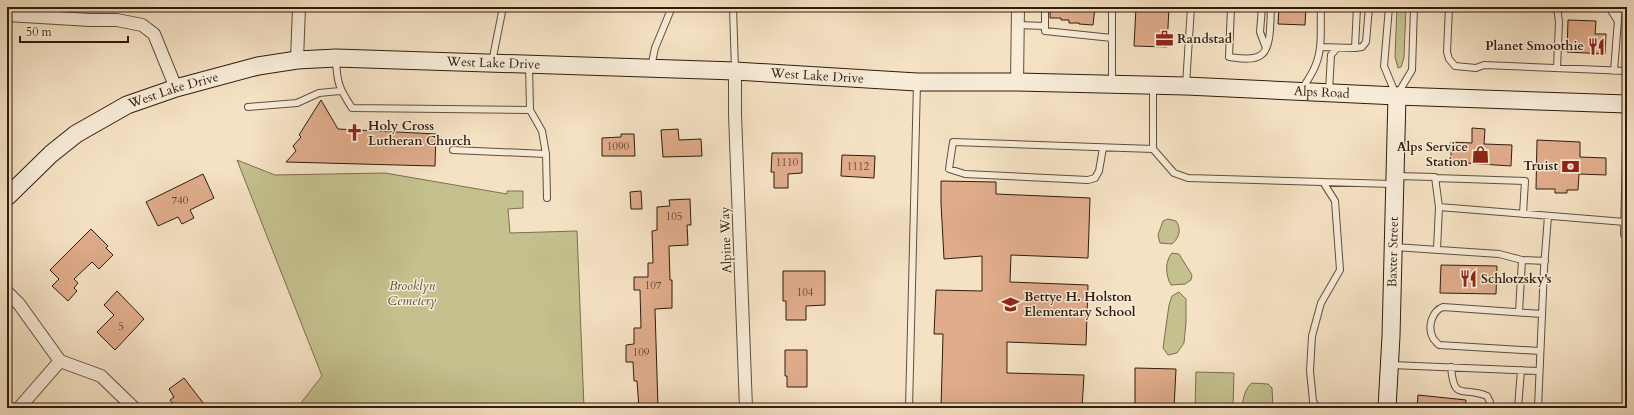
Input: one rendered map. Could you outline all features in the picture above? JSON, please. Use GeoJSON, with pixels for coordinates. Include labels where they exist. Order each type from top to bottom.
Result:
{"type":"FeatureCollection","features":[{"type":"Feature","properties":{"kind":"main road","name":"West Lake Drive"},"geometry":{"type":"LineString","coordinates":[[7,197],[51,154],[76,134],[127,105],[176,88],[258,66],[297,60],[336,58],[735,71],[917,82],[1018,82]]}},
{"type":"Feature","properties":{"kind":"main road","name":"Alps Road"},"geometry":{"type":"LineString","coordinates":[[1018,82],[1186,86],[1397,96],[1627,104]]}},
{"type":"Feature","properties":{"kind":"main road","name":"Baxter Street"},"geometry":{"type":"LineString","coordinates":[[1387,408],[1390,365],[1397,96]]}},
{"type":"Feature","properties":{"kind":"street"},"geometry":{"type":"LineString","coordinates":[[297,60],[299,7]]}},
{"type":"Feature","properties":{"kind":"street"},"geometry":{"type":"LineString","coordinates":[[1018,7],[1018,82]]}},
{"type":"Feature","properties":{"kind":"street"},"geometry":{"type":"LineString","coordinates":[[7,15],[90,20],[118,20],[142,25],[154,34],[176,88]]}},
{"type":"Feature","properties":{"kind":"street","name":"Alpine Way"},"geometry":{"type":"LineString","coordinates":[[735,71],[735,114],[746,408]]}},
{"type":"Feature","properties":{"kind":"street"},"geometry":{"type":"LineString","coordinates":[[7,292],[19,304],[60,361],[101,376],[134,408]]}},
{"type":"Feature","properties":{"kind":"street"},"geometry":{"type":"LineString","coordinates":[[19,408],[60,361]]}},
{"type":"Feature","properties":{"kind":"lane"},"geometry":{"type":"LineString","coordinates":[[492,63],[503,7]]}},
{"type":"Feature","properties":{"kind":"lane"},"geometry":{"type":"LineString","coordinates":[[651,68],[655,48],[672,7]]}},
{"type":"Feature","properties":{"kind":"lane"},"geometry":{"type":"LineString","coordinates":[[733,7],[735,71]]}},
{"type":"Feature","properties":{"kind":"lane"},"geometry":{"type":"LineString","coordinates":[[1045,7],[1045,31],[1112,38]]}},
{"type":"Feature","properties":{"kind":"lane"},"geometry":{"type":"LineString","coordinates":[[1112,7],[1112,85]]}},
{"type":"Feature","properties":{"kind":"lane"},"geometry":{"type":"LineString","coordinates":[[1186,86],[1191,7]]}},
{"type":"Feature","properties":{"kind":"lane"},"geometry":{"type":"LineString","coordinates":[[1231,7],[1229,57],[1252,58],[1260,56],[1266,48],[1270,34],[1271,7]]}},
{"type":"Feature","properties":{"kind":"lane"},"geometry":{"type":"LineString","coordinates":[[1262,7],[1260,32],[1266,48]]}},
{"type":"Feature","properties":{"kind":"lane"},"geometry":{"type":"LineString","coordinates":[[1301,91],[1313,73],[1317,62],[1320,47],[1321,7]]}},
{"type":"Feature","properties":{"kind":"lane"},"geometry":{"type":"LineString","coordinates":[[1355,48],[1357,7]]}},
{"type":"Feature","properties":{"kind":"lane"},"geometry":{"type":"LineString","coordinates":[[1320,47],[1362,47],[1366,42],[1369,7]]}},
{"type":"Feature","properties":{"kind":"lane"},"geometry":{"type":"LineString","coordinates":[[1388,7],[1384,66],[1397,96]]}},
{"type":"Feature","properties":{"kind":"lane"},"geometry":{"type":"LineString","coordinates":[[1397,96],[1412,70],[1414,7]]}},
{"type":"Feature","properties":{"kind":"lane"},"geometry":{"type":"LineString","coordinates":[[1449,7],[1447,52],[1449,59],[1455,66],[1476,68],[1484,64],[1627,71]]}},
{"type":"Feature","properties":{"kind":"lane"},"geometry":{"type":"LineString","coordinates":[[1557,68],[1559,22],[1558,7]]}},
{"type":"Feature","properties":{"kind":"lane"},"geometry":{"type":"LineString","coordinates":[[1559,22],[1561,10],[1564,7]]}},
{"type":"Feature","properties":{"kind":"lane"},"geometry":{"type":"LineString","coordinates":[[1609,7],[1617,20]]}},
{"type":"Feature","properties":{"kind":"lane"},"geometry":{"type":"LineString","coordinates":[[1614,70],[1619,7]]}},
{"type":"Feature","properties":{"kind":"lane"},"geometry":{"type":"LineString","coordinates":[[1018,25],[1045,26]]}},
{"type":"Feature","properties":{"kind":"lane"},"geometry":{"type":"LineString","coordinates":[[1329,92],[1331,55],[1337,48]]}},
{"type":"Feature","properties":{"kind":"lane"},"geometry":{"type":"LineString","coordinates":[[336,58],[337,77],[340,91],[352,108],[530,110]]}},
{"type":"Feature","properties":{"kind":"lane"},"geometry":{"type":"LineString","coordinates":[[529,64],[530,110],[542,131],[546,154],[547,198]]}},
{"type":"Feature","properties":{"kind":"lane"},"geometry":{"type":"LineString","coordinates":[[909,408],[917,82]]}},
{"type":"Feature","properties":{"kind":"lane"},"geometry":{"type":"LineString","coordinates":[[1152,86],[1153,149],[1174,173],[1188,178],[1323,182],[1435,178],[1525,181],[1523,214]]}},
{"type":"Feature","properties":{"kind":"lane"},"geometry":{"type":"LineString","coordinates":[[248,107],[297,103],[319,93],[340,91]]}},
{"type":"Feature","properties":{"kind":"lane"},"geometry":{"type":"LineString","coordinates":[[1624,234],[1627,104]]}},
{"type":"Feature","properties":{"kind":"lane"},"geometry":{"type":"LineString","coordinates":[[1103,148],[1099,171],[1095,178],[1088,180],[964,174],[949,169],[953,142],[1153,149]]}},
{"type":"Feature","properties":{"kind":"lane"},"geometry":{"type":"LineString","coordinates":[[453,150],[546,154]]}},
{"type":"Feature","properties":{"kind":"lane"},"geometry":{"type":"LineString","coordinates":[[1435,178],[1439,207],[1437,249]]}},
{"type":"Feature","properties":{"kind":"lane"},"geometry":{"type":"LineString","coordinates":[[1317,408],[1313,401],[1310,370],[1312,336],[1321,303],[1340,270],[1335,201],[1323,182]]}},
{"type":"Feature","properties":{"kind":"lane"},"geometry":{"type":"LineString","coordinates":[[1439,207],[1625,222]]}},
{"type":"Feature","properties":{"kind":"lane"},"geometry":{"type":"LineString","coordinates":[[1538,408],[1544,261],[1548,216]]}},
{"type":"Feature","properties":{"kind":"lane"},"geometry":{"type":"LineString","coordinates":[[1393,247],[1437,249],[1445,252],[1499,254],[1522,260],[1544,261]]}},
{"type":"Feature","properties":{"kind":"lane"},"geometry":{"type":"LineString","coordinates":[[1519,312],[1522,260]]}},
{"type":"Feature","properties":{"kind":"lane"},"geometry":{"type":"LineString","coordinates":[[1540,351],[1439,345],[1432,337],[1430,326],[1432,316],[1437,309],[1443,307],[1542,314]]}},
{"type":"Feature","properties":{"kind":"lane"},"geometry":{"type":"LineString","coordinates":[[1390,365],[1539,371]]}},
{"type":"Feature","properties":{"kind":"lane"},"geometry":{"type":"LineString","coordinates":[[1451,367],[1452,382],[1454,387],[1457,390],[1478,392],[1487,396],[1490,402],[1490,408]]}},
{"type":"Feature","properties":{"kind":"lane"},"geometry":{"type":"LineString","coordinates":[[1518,408],[1521,370]]}},
{"type":"Feature","properties":{"kind":"green space"},"geometry":{"type":"Polygon","coordinates":[[[1397,7],[1406,7],[1404,58],[1401,67],[1398,68],[1395,57],[1397,7]]]}},
{"type":"Feature","properties":{"kind":"green space","name":"Brooklyn Cemetery"},"geometry":{"type":"Polygon","coordinates":[[[237,160],[275,175],[385,173],[507,194],[507,191],[523,191],[523,208],[508,209],[510,233],[577,231],[584,408],[297,408],[322,376],[237,160]]]}},
{"type":"Feature","properties":{"kind":"green space"},"geometry":{"type":"Polygon","coordinates":[[[1168,219],[1176,221],[1179,227],[1178,236],[1172,244],[1160,243],[1158,235],[1163,221],[1168,219]]]}},
{"type":"Feature","properties":{"kind":"green space"},"geometry":{"type":"Polygon","coordinates":[[[1172,253],[1179,254],[1192,275],[1191,280],[1185,284],[1171,285],[1169,281],[1167,264],[1172,253]]]}},
{"type":"Feature","properties":{"kind":"green space"},"geometry":{"type":"Polygon","coordinates":[[[1179,292],[1186,299],[1184,343],[1177,353],[1168,355],[1163,348],[1169,305],[1172,296],[1179,292]]]}},
{"type":"Feature","properties":{"kind":"green space"},"geometry":{"type":"Polygon","coordinates":[[[1196,372],[1234,373],[1233,408],[1195,408],[1196,372]]]}},
{"type":"Feature","properties":{"kind":"green space"},"geometry":{"type":"Polygon","coordinates":[[[1252,383],[1268,384],[1272,388],[1273,408],[1242,408],[1246,391],[1252,383]]]}},
{"type":"Feature","properties":{"kind":"building"},"geometry":{"type":"Polygon","coordinates":[[[1050,7],[1095,7],[1093,25],[1069,23],[1069,20],[1050,18],[1050,7]]]}},
{"type":"Feature","properties":{"kind":"building"},"geometry":{"type":"Polygon","coordinates":[[[1136,7],[1169,7],[1167,47],[1134,46],[1136,7]]]}},
{"type":"Feature","properties":{"kind":"building"},"geometry":{"type":"Polygon","coordinates":[[[1279,7],[1306,7],[1305,25],[1278,24],[1279,7]]]}},
{"type":"Feature","properties":{"kind":"building"},"geometry":{"type":"Polygon","coordinates":[[[1568,20],[1596,21],[1595,34],[1606,34],[1605,54],[1567,52],[1568,20]]]}},
{"type":"Feature","properties":{"kind":"building","name":"Holy Cross Lutheran Church"},"geometry":{"type":"Polygon","coordinates":[[[321,100],[338,129],[436,134],[435,166],[286,162],[296,151],[293,146],[301,137],[299,135],[321,100]]]}},
{"type":"Feature","properties":{"kind":"building","name":"Alps Service Station"},"geometry":{"type":"Polygon","coordinates":[[[1472,128],[1485,129],[1484,144],[1512,145],[1511,166],[1451,162],[1451,142],[1472,143],[1472,128]]]}},
{"type":"Feature","properties":{"kind":"building"},"geometry":{"type":"Polygon","coordinates":[[[678,129],[679,140],[701,139],[702,156],[663,157],[661,130],[678,129]]]}},
{"type":"Feature","properties":{"kind":"building"},"geometry":{"type":"Polygon","coordinates":[[[621,134],[634,134],[635,156],[602,156],[602,138],[621,137],[621,134]]]}},
{"type":"Feature","properties":{"kind":"building","name":"Truist"},"geometry":{"type":"Polygon","coordinates":[[[1537,140],[1580,142],[1580,157],[1606,158],[1606,175],[1579,174],[1578,190],[1567,190],[1567,193],[1555,193],[1555,189],[1536,189],[1537,140]]]}},
{"type":"Feature","properties":{"kind":"building"},"geometry":{"type":"Polygon","coordinates":[[[772,153],[802,153],[802,173],[788,174],[788,188],[774,188],[774,172],[771,172],[772,153]]]}},
{"type":"Feature","properties":{"kind":"building"},"geometry":{"type":"Polygon","coordinates":[[[842,155],[875,156],[874,178],[841,176],[842,155]]]}},
{"type":"Feature","properties":{"kind":"building"},"geometry":{"type":"Polygon","coordinates":[[[203,174],[214,198],[190,210],[194,218],[182,224],[178,217],[158,226],[146,202],[203,174]]]}},
{"type":"Feature","properties":{"kind":"building","name":"Bettye H. Holston Elementary School"},"geometry":{"type":"Polygon","coordinates":[[[941,181],[996,182],[996,194],[1090,198],[1088,258],[1011,255],[1010,282],[1088,285],[1086,345],[1007,342],[1007,373],[1084,375],[1082,408],[941,408],[943,334],[934,334],[936,290],[982,291],[982,256],[944,259],[941,181]]]}},
{"type":"Feature","properties":{"kind":"building"},"geometry":{"type":"Polygon","coordinates":[[[641,191],[642,209],[631,209],[630,192],[641,191]]]}},
{"type":"Feature","properties":{"kind":"building"},"geometry":{"type":"Polygon","coordinates":[[[690,199],[691,225],[687,225],[688,245],[669,246],[670,280],[672,280],[672,308],[655,309],[658,408],[639,408],[637,381],[634,381],[633,362],[626,362],[626,345],[634,344],[634,328],[641,328],[640,290],[634,290],[634,277],[648,277],[648,263],[653,263],[652,231],[657,230],[657,207],[670,206],[669,200],[690,199]]]}},
{"type":"Feature","properties":{"kind":"building"},"geometry":{"type":"Polygon","coordinates":[[[91,229],[108,246],[106,248],[113,255],[99,269],[92,262],[74,279],[78,283],[74,288],[77,291],[68,301],[52,286],[59,279],[50,270],[91,229]]]}},
{"type":"Feature","properties":{"kind":"building","name":"Schlotzsky's"},"geometry":{"type":"Polygon","coordinates":[[[1441,265],[1497,266],[1496,294],[1440,293],[1441,265]]]}},
{"type":"Feature","properties":{"kind":"building"},"geometry":{"type":"Polygon","coordinates":[[[783,271],[825,271],[825,305],[806,306],[806,320],[786,320],[786,301],[783,301],[783,271]]]}},
{"type":"Feature","properties":{"kind":"building"},"geometry":{"type":"Polygon","coordinates":[[[117,291],[144,319],[115,350],[97,332],[114,315],[104,305],[117,291]]]}},
{"type":"Feature","properties":{"kind":"building"},"geometry":{"type":"Polygon","coordinates":[[[785,350],[807,350],[807,387],[787,387],[787,376],[785,376],[785,350]]]}},
{"type":"Feature","properties":{"kind":"building"},"geometry":{"type":"Polygon","coordinates":[[[1135,368],[1176,369],[1174,408],[1135,408],[1135,368]]]}},
{"type":"Feature","properties":{"kind":"building"},"geometry":{"type":"Polygon","coordinates":[[[184,378],[207,408],[176,408],[170,400],[174,397],[169,389],[184,378]]]}},
{"type":"Feature","properties":{"kind":"building"},"geometry":{"type":"Polygon","coordinates":[[[1418,395],[1466,400],[1465,408],[1417,408],[1418,395]]]}},
{"type":"Feature","properties":{"kind":"place","name":"Randstad"},"geometry":{"type":"Point","coordinates":[1164,39]}},
{"type":"Feature","properties":{"kind":"place","name":"Planet Smoothie"},"geometry":{"type":"Point","coordinates":[1597,46]}},
{"type":"Feature","properties":{"kind":"place","name":"Holy Cross Lutheran Church"},"geometry":{"type":"Point","coordinates":[355,133]}},
{"type":"Feature","properties":{"kind":"place","name":"Alps Service Station"},"geometry":{"type":"Point","coordinates":[1481,154]}},
{"type":"Feature","properties":{"kind":"place","name":"Truist"},"geometry":{"type":"Point","coordinates":[1571,166]}},
{"type":"Feature","properties":{"kind":"place","name":"Schlotzsky's"},"geometry":{"type":"Point","coordinates":[1468,279]}},
{"type":"Feature","properties":{"kind":"place","name":"Bettye H. Holston Elementary School"},"geometry":{"type":"Point","coordinates":[1011,304]}}]}
